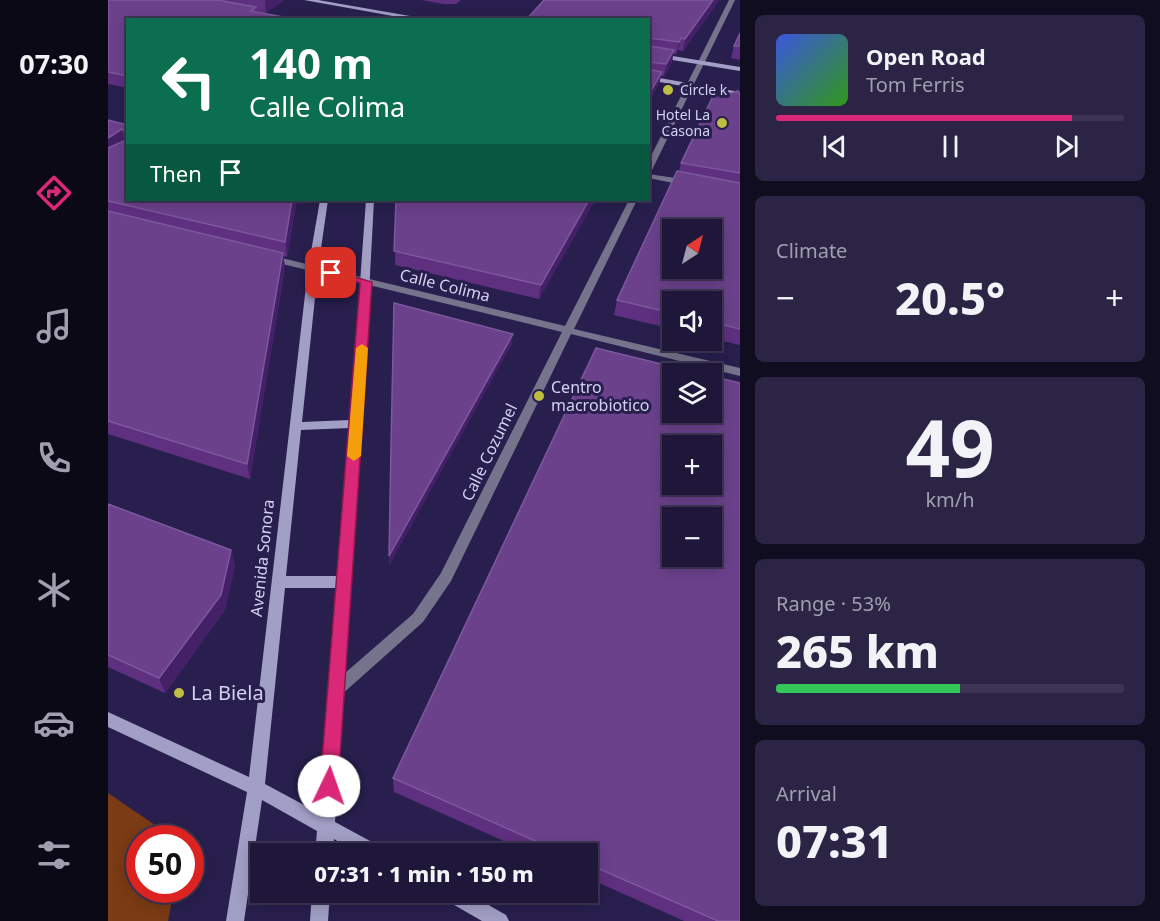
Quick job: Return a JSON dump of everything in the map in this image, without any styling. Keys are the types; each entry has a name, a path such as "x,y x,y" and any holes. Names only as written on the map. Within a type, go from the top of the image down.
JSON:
{"main road":[{"path":"307,0 353,4 419,18"},
{"path":"379,18 380,0"},
{"path":"351,18 353,4"},
{"path":"650,54 740,69"},
{"path":"650,78 740,94"},
{"name":"Avenida Sonora","path":"235,921 256,788 314,269 324,201"},
{"path":"325,843 370,201"},
{"path":"297,426 356,424"},
{"path":"279,582 344,582"},
{"path":"108,719 256,788 357,843"},
{"path":"319,921 320,903"},
{"path":"468,903 500,921"}],"street":[{"path":"650,166 732,0"},
{"path":"650,176 694,184"},
{"name":"Calle Cozumel","path":"335,690 418,618 446,577 633,201"},
{"name":"Calle Colima","path":"256,255 740,372"}],"shaded area":[{"path":"108,793 155,825 126,825 126,903 171,903 168,921 108,921"}],"building":[{"path":"108,0 217,0 256,7 251,11 288,18 126,18 126,76 108,72"},
{"path":"544,0 713,0 685,39 681,38 679,42 650,38 650,18 528,18"},
{"path":"740,33 740,46 734,46"},
{"path":"650,46 674,50 666,64 650,62"},
{"path":"650,69 662,72 650,93"},
{"path":"738,91 740,94 740,173 681,163 715,92 728,94"},
{"path":"108,120 126,124 126,131 122,129 108,138"},
{"path":"126,140 126,201 292,201 285,242 108,201 108,148"},
{"path":"677,171 740,183 740,329 722,325 722,291 662,291 662,311 617,300"},
{"path":"396,201 588,201 541,285 394,251"},
{"path":"108,211 283,253 247,464 108,421"},
{"path":"394,303 513,334 389,556 391,446"},
{"path":"596,348 662,364 662,423 722,423 722,379 740,383 740,921 718,921 598,868 598,843 540,843 393,778"},
{"path":"108,504 231,550 221,595 159,678 108,655"}],"slow traffic":[{"path":"354,456 362,348"}],"place":[{"name":"Circle k","path":"668,90"},
{"name":"Hotel La Casona","path":"722,123"},
{"name":"Centro macrobiotico","path":"539,396"},
{"name":"La Biela","path":"179,693"}],"route":[{"path":"329,786 366,282 331,273"}]}
